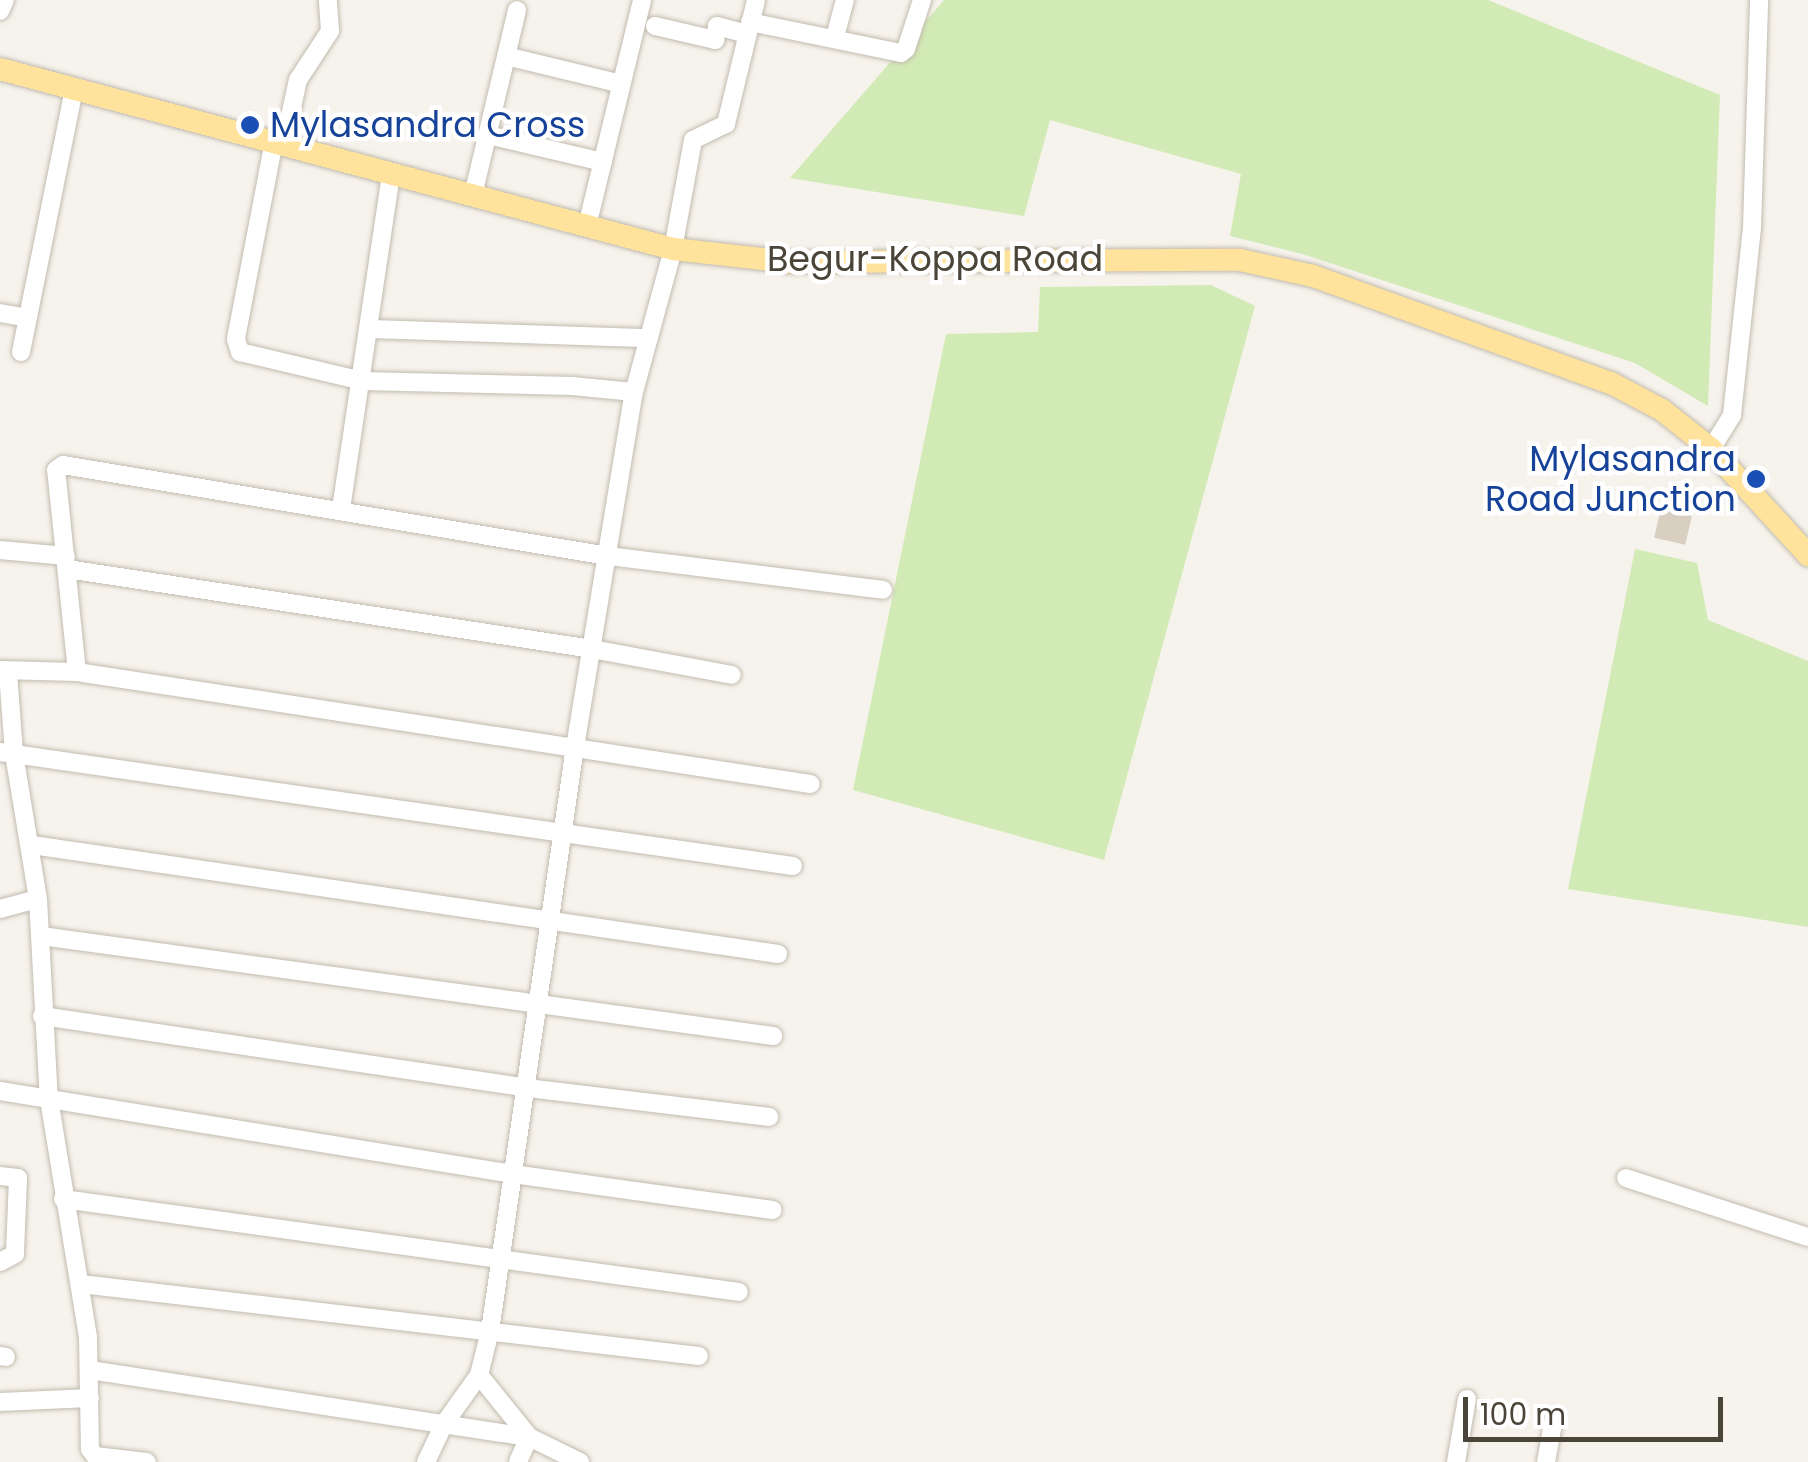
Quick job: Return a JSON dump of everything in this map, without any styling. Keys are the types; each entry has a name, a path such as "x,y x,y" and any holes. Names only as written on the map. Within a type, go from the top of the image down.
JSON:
{"main road":[{"name":"Begur-Koppa Road","path":"0,68 673,250 788,262 1240,260 1312,276 1610,383 1684,424 1808,555"}],"street":[{"path":"0,11 5,0"},
{"path":"328,0 330,31 298,80 279,142 236,347 246,355 364,382 572,386 634,392"},
{"path":"587,226 642,0"},
{"path":"426,1462 444,1424 479,1375 490,1331 575,747 634,392 673,250 692,140 726,124 756,0"},
{"path":"835,36 845,0"},
{"path":"655,26 714,40 717,26 835,36 900,53 906,49 922,0"},
{"path":"1711,450 1732,415 1752,228 1759,0"},
{"path":"474,196 517,10"},
{"path":"506,56 622,84"},
{"path":"22,352 74,89"},
{"path":"488,134 603,162"},
{"path":"341,509 364,382 392,173"},
{"path":"0,313 28,318"},
{"path":"370,329 648,338"},
{"path":"77,672 56,470 63,465 608,556 884,590"},
{"path":"0,550 732,675"},
{"path":"147,1462 92,1454 90,1370 81,1284 49,1098 32,845 7,753 4,671 77,672 811,784"},
{"path":"7,753 793,866"},
{"path":"32,845 778,954"},
{"path":"0,909 38,900"},
{"path":"41,936 773,1036"},
{"path":"42,1016 527,1088 769,1117"},
{"path":"0,1091 513,1174 772,1210"},
{"path":"0,1176 18,1178 15,1254 0,1262"},
{"path":"1626,1178 1808,1237"},
{"path":"64,1199 739,1292"},
{"path":"81,1284 699,1356"},
{"path":"90,1370 529,1436 580,1462"},
{"path":"479,1375 529,1436"},
{"path":"0,1402 90,1398"},
{"path":"1456,1462 1467,1399"},
{"path":"1546,1462 1554,1418"},
{"path":"518,1462 529,1436"}],"green space":[{"path":"944,0 1488,0 1720,95 1708,406 1635,363 1302,254 1230,236 1241,174 1050,120 1024,216 790,178"},
{"path":"1211,285 1255,306 1104,860 853,790 946,334 1038,332 1040,287"},
{"path":"1635,549 1697,563 1708,620 1808,661 1808,927 1568,889"}],"building":[{"path":"1666,486 1697,493 1685,545 1654,538"}],"place":[{"name":"Mylasandra Cross","path":"250,125"},
{"name":"Mylasandra Road Junction","path":"1756,479"}]}
